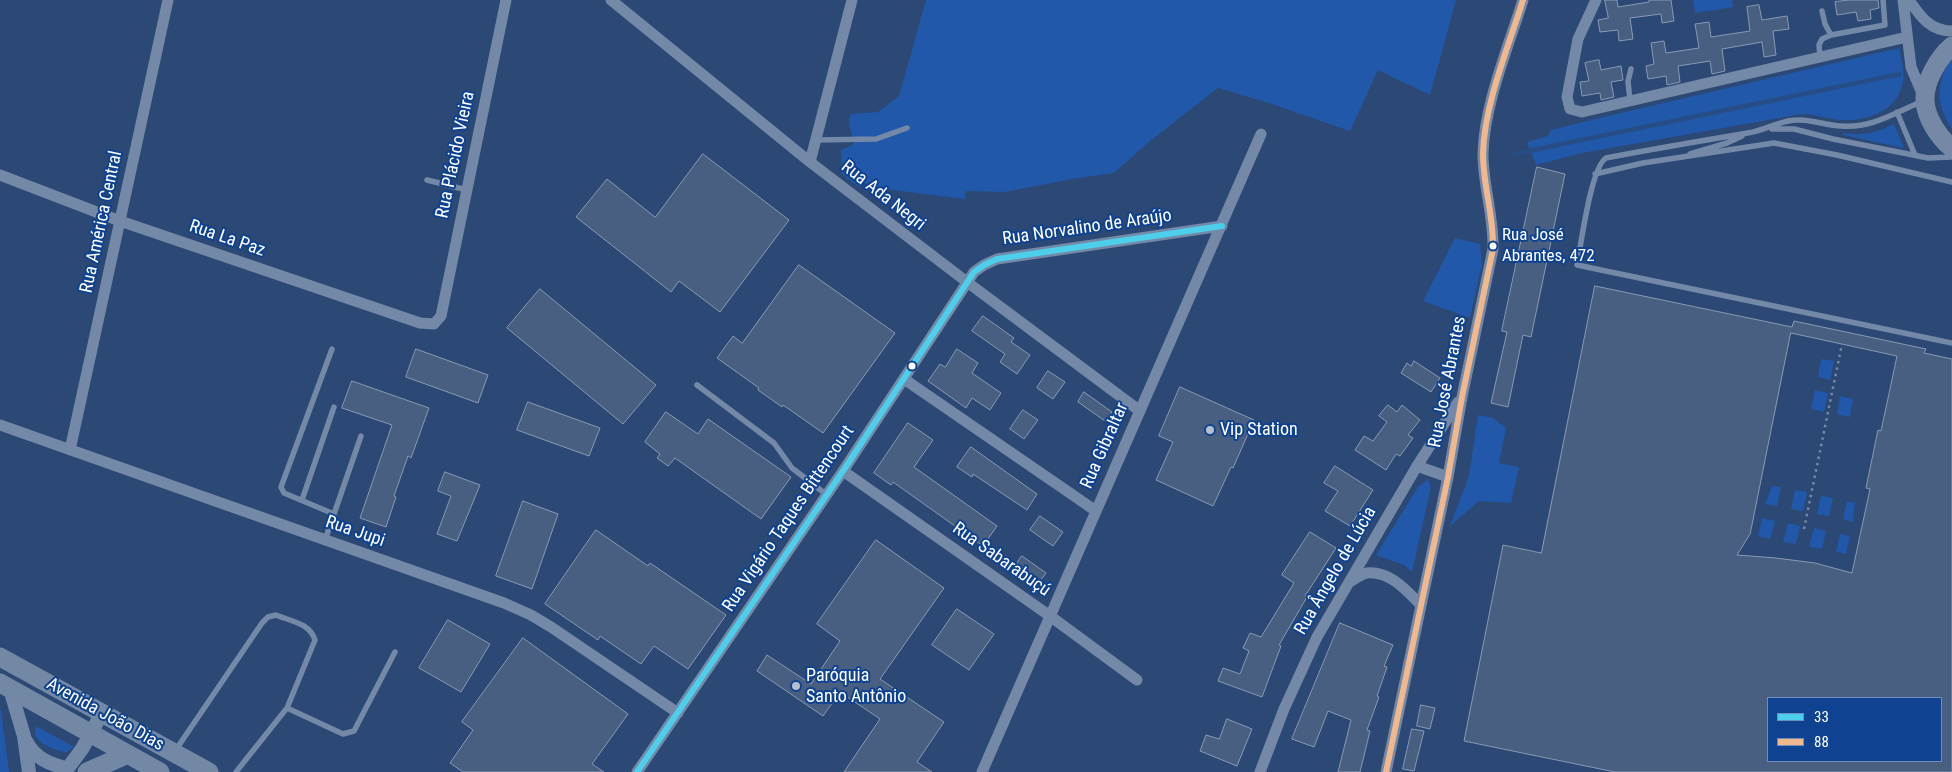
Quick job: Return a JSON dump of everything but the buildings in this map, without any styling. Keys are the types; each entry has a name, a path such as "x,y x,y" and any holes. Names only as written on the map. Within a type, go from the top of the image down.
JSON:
{"highway":[{"path":"1952,46 1935,67 1925,101 1929,115 1939,134 1945,143 1952,148"}],"main road":[{"name":"Avenida João Dias","path":"0,657 209,772"},
{"name":"Avenida João Dias","path":"5,686 160,772"},
{"path":"87,772 128,754"}],"street":[{"name":"Rua América Central","path":"70,450 168,0"},
{"name":"Rua Plácido Vieira","path":"441,316 506,0"},
{"name":"Rua Ada Negri","path":"611,0 810,162 966,282 1140,411"},
{"path":"810,162 852,0"},
{"name":"Rua José Abrantes","path":"1386,772 1448,477 1462,397 1493,248 1492,223 1483,170 1485,129 1489,109 1524,0"},
{"path":"1596,0 1578,38 1567,97 1570,109 1582,112 1907,37"},
{"path":"1903,0 1911,67 1925,101"},
{"path":"1909,0 1923,19 1932,26 1940,30 1952,31"},
{"name":"Rua Gibraltar","path":"982,772 1261,134"},
{"name":"Rua La Paz","path":"0,175 120,221 420,323 434,324 441,316"},
{"name":"Rua Norvalino de Araújo","path":"966,282 974,272 997,259 1222,226"},
{"name":"Rua Vigário Taques Bittencourt","path":"637,772 827,495 966,282"},
{"path":"904,378 1096,511"},
{"name":"Rua Ângelo de Lúcia","path":"1260,772 1303,666 1326,620 1418,466 1462,397"},
{"name":"Rua Jupi","path":"0,425 504,603 531,615 678,713"},
{"path":"1418,466 1448,477"},
{"name":"Rua Sabarabuçú","path":"843,471 1050,616 1137,680"},
{"path":"1348,582 1366,573 1387,577 1407,590 1420,604"},
{"path":"5,686 29,747 36,756 67,770 92,734 102,713"},
{"path":"24,736 29,772"}],"lane":[{"path":"1820,57 1820,42 1822,38 1831,34 1885,25 1883,0"},
{"path":"1822,11 1824,24 1831,34"},
{"path":"1630,101 1628,80 1631,69"},
{"path":"1925,101 1896,112 1873,124 1862,126 1841,126 1798,120 1788,121 1748,133 1726,135 1606,158 1602,160 1595,174 1577,265 1952,343"},
{"path":"1896,112 1915,155"},
{"path":"816,140 876,138 906,128"},
{"path":"1767,128 1794,129 1833,139 1928,158 1952,157"},
{"path":"1683,157 1727,143 1748,133"},
{"path":"1595,174 1643,163 1702,156 1774,143 1837,155 1952,182"},
{"path":"427,180 467,190"},
{"path":"332,349 281,485 281,490 334,514"},
{"path":"697,385 774,442 789,465 827,495"},
{"path":"302,500 334,407"},
{"path":"325,540 361,436"},
{"path":"174,753 262,623 271,615 276,615 306,626 311,630 315,644 287,708 236,772"},
{"path":"287,708 343,734 350,733 356,728 395,652"}],"path":[{"path":"1804,529 1842,344"}],"shaded area":[{"path":"926,0 1456,0 1430,95 1378,70 1350,131 1269,103 1218,88 1149,142 1114,173 1005,192 966,191 965,199 869,187 863,182 860,188 842,174 841,150 854,144 849,125 851,114 878,112 899,96"},
{"path":"1693,0 1732,0 1733,7 1695,13"},
{"path":"1899,48 1904,74 1900,92 1889,107 1872,116 1854,120 1839,120 1802,114 1582,153 1536,165 1527,142 1548,136 1551,130"},
{"path":"1952,58 1952,129 1940,102 1940,85 1946,67"},
{"path":"1894,124 1904,148 1843,135 1843,133 1869,133"},
{"path":"1455,238 1480,244 1482,264 1470,318 1423,301"},
{"path":"1821,359 1834,361 1830,380 1818,377"},
{"path":"1815,390 1828,393 1824,412 1811,409"},
{"path":"1840,396 1853,399 1850,417 1837,414"},
{"path":"1478,415 1493,418 1506,428 1499,463 1519,467 1511,503 1479,501 1450,526 1469,476"},
{"path":"1428,479 1431,487 1412,572 1404,565 1376,555 1418,487"},
{"path":"1772,486 1781,487 1777,506 1765,504"},
{"path":"1795,490 1807,492 1803,511 1791,509"},
{"path":"1821,496 1833,498 1829,516 1817,514"},
{"path":"1847,501 1855,503 1853,522 1843,519"},
{"path":"1762,518 1775,521 1770,539 1758,536"},
{"path":"1788,523 1800,526 1796,544 1783,542"},
{"path":"1814,528 1826,531 1822,549 1809,547"},
{"path":"1840,534 1850,536 1846,554 1836,552"},
{"path":"1,710 9,772 0,772"},
{"path":"36,726 74,747 67,752 59,751 44,744 35,735"}],"waterway":[{"path":"1514,154 1900,74"}],"transit line":[{"name":"88","path":"1386,772 1448,477 1462,397 1493,249 1492,225 1483,166 1484,135 1492,96 1523,0"},
{"name":"33","path":"637,772 843,471 974,272 997,259 1222,226"}],"place":[{"name":"Rua José Abrantes, 472","path":"1493,246"},
{"name":"Vip Station","path":"1210,430"},
{"name":"Paróquia Santo Antônio","path":"796,686"}]}
